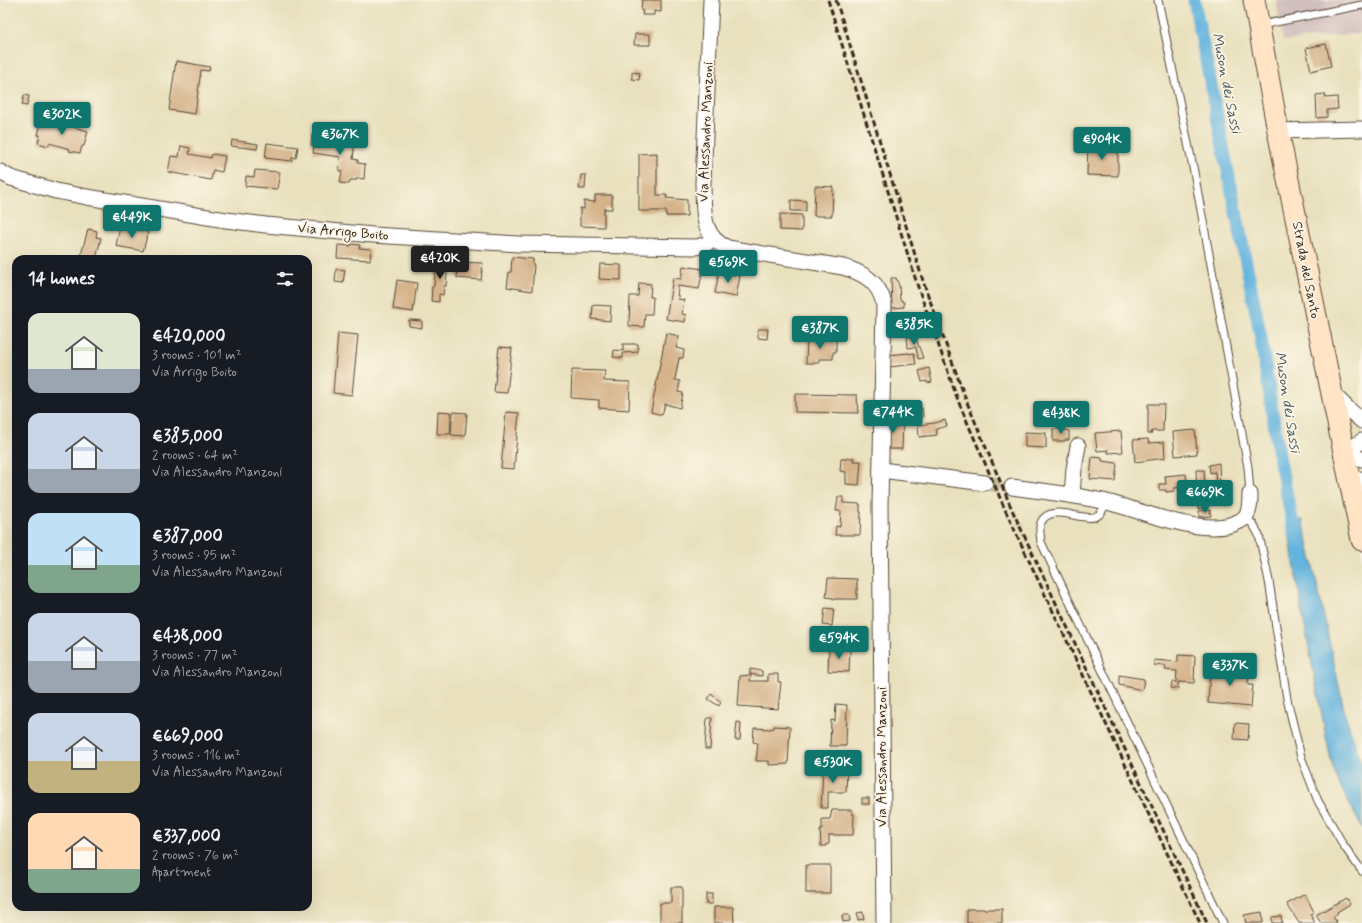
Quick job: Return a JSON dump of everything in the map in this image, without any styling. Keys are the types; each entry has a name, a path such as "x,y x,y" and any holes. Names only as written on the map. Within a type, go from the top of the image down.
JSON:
{"main road":[{"name":"Strada del Santo","path":"1254,0 1278,131 1331,392 1353,457 1354,499 1362,540"}],"street":[{"name":"Via Alessandro Manzoni","path":"711,0 703,183 704,211 706,227 709,234 721,246 728,248 852,270 870,279 882,295 884,312 881,470 884,923"},
{"path":"1278,131 1362,129"},
{"name":"Via Arrigo Boito","path":"0,172 11,178 56,191 87,197 226,220 290,228 519,244 697,247 706,244 713,239"},
{"path":"1331,392 1362,421"},
{"path":"1353,457 1356,445 1362,441"},
{"path":"1072,495 1074,468 1078,446"},
{"path":"881,470 985,483"},
{"path":"1354,499 1362,479"},
{"path":"1012,487 1072,495 1105,502 1194,526 1225,526 1240,522 1245,518 1248,512 1250,494"}],"lane":[{"path":"1158,0 1196,187 1248,467 1250,494"},
{"path":"1259,25 1362,5"},
{"path":"1105,502 1104,509 1099,515 1092,517 1082,517 1060,512 1050,513 1040,524 1041,542 1223,923"},
{"path":"1245,518 1253,524 1259,535 1269,581 1287,699 1301,757 1318,801 1344,846 1362,871"}],"shaded area":[{"path":"1276,0 1362,0 1362,33 1283,41"}],"water":[{"path":"1303,520 1345,714 1362,765 1362,828 1341,788 1333,768 1327,742 1287,522"}],"building":[{"path":"642,0 661,0 661,12 654,11 654,15 642,15"},
{"path":"635,34 650,34 650,45 634,45"},
{"path":"1326,44 1331,66 1311,71 1306,48"},
{"path":"176,61 210,67 209,71 201,70 195,114 169,110"},
{"path":"632,72 640,73 639,80 632,79"},
{"path":"1325,94 1326,98 1337,97 1338,109 1327,110 1327,117 1317,118 1316,95"},
{"path":"24,95 29,96 27,106 22,105"},
{"path":"42,119 88,131 84,146 82,146 80,153 69,151 70,149 49,143 49,146 38,143 40,135 38,135"},
{"path":"312,134 355,140 353,159 358,160 358,163 365,164 364,179 357,178 357,180 350,180 349,184 340,183 342,171 339,171 340,157 313,153 314,145 311,145"},
{"path":"232,140 258,144 257,149 231,146"},
{"path":"267,143 298,147 296,158 292,157 292,161 265,158"},
{"path":"1088,143 1097,143 1097,148 1118,149 1118,176 1087,175"},
{"path":"181,146 190,148 189,154 211,158 212,154 225,156 222,172 213,170 211,180 168,172 171,156 179,157"},
{"path":"657,153 657,195 667,195 666,198 687,200 687,216 666,216 666,211 639,211 639,154"},
{"path":"255,170 280,172 277,189 245,186 246,176 254,177"},
{"path":"581,175 586,175 585,189 579,189"},
{"path":"815,186 833,187 832,216 814,216"},
{"path":"595,195 612,195 612,209 604,209 604,227 580,226 580,208 584,209 584,201 595,202"},
{"path":"791,200 806,201 806,211 791,211"},
{"path":"780,214 802,215 802,231 780,230"},
{"path":"120,226 148,232 143,251 116,246"},
{"path":"88,229 97,231 96,237 101,238 97,255 81,255"},
{"path":"351,244 360,245 359,248 371,249 370,260 337,258 338,245 351,246"},
{"path":"512,257 533,259 532,291 507,287 509,272 511,272"},
{"path":"436,261 448,262 446,286 444,286 443,295 439,294 439,302 431,301"},
{"path":"458,262 483,263 481,280 457,278"},
{"path":"600,264 621,265 621,280 599,279"},
{"path":"683,266 703,269 699,289 677,287 677,296 679,296 678,299 684,300 682,314 686,315 685,322 666,319 673,278 681,279"},
{"path":"336,269 345,270 343,283 335,282"},
{"path":"719,272 740,276 736,297 715,293"},
{"path":"891,278 896,278 899,286 900,300 904,302 904,307 892,308"},
{"path":"397,280 417,283 413,312 393,309"},
{"path":"639,283 651,284 650,297 653,297 652,314 645,314 644,327 629,326 630,296 638,296"},
{"path":"593,305 611,306 610,321 592,319"},
{"path":"902,312 908,312 909,323 911,323 910,331 889,331 889,314 902,314"},
{"path":"409,320 422,321 422,328 409,326"},
{"path":"758,329 768,329 767,339 758,338"},
{"path":"338,333 358,335 352,395 333,393"},
{"path":"666,333 679,336 676,348 684,350 683,358 679,358 675,379 680,381 678,392 683,393 680,408 665,404 662,415 651,412"},
{"path":"915,336 923,358 918,359 916,347 908,348 907,337"},
{"path":"807,338 836,339 836,352 833,352 833,359 819,359 819,363 806,363"},
{"path":"623,344 638,344 638,352 623,353 623,358 613,357 614,350 623,351"},
{"path":"499,347 512,348 507,393 494,392"},
{"path":"914,353 916,364 889,367 888,355"},
{"path":"929,368 932,382 922,382 919,371"},
{"path":"572,370 605,371 604,381 630,382 629,410 599,408 599,400 571,398"},
{"path":"795,394 857,395 858,413 795,412"},
{"path":"1148,404 1164,404 1163,431 1153,431 1151,432 1152,434 1148,434"},
{"path":"922,408 923,417 912,417 912,409"},
{"path":"438,411 451,412 450,434 437,434"},
{"path":"453,412 467,413 465,436 451,435"},
{"path":"506,412 519,413 514,469 501,468"},
{"path":"884,420 903,420 902,449 884,449"},
{"path":"945,420 947,426 936,429 937,435 919,437 918,425"},
{"path":"1053,429 1065,429 1069,431 1069,440 1053,441"},
{"path":"1195,430 1197,454 1175,456 1173,432"},
{"path":"1121,431 1123,452 1108,453 1108,450 1097,451 1095,433"},
{"path":"1025,432 1046,433 1046,448 1025,447"},
{"path":"1148,439 1149,443 1164,442 1165,458 1135,462 1133,440"},
{"path":"1092,457 1102,458 1102,461 1117,463 1115,481 1090,479"},
{"path":"854,458 853,461 861,461 859,485 846,484 846,472 840,471 841,459"},
{"path":"1219,463 1220,487 1197,490 1196,470 1204,470 1205,485 1216,484 1215,472 1210,473 1209,465"},
{"path":"1186,474 1187,487 1174,488 1174,491 1166,492 1166,490 1159,490 1159,484 1166,484 1165,476"},
{"path":"838,497 843,497 843,503 860,504 860,535 835,535 836,526 840,527 841,511 836,511"},
{"path":"1198,504 1207,504 1207,508 1198,509"},
{"path":"1210,510 1211,516 1199,517 1199,511"},
{"path":"828,578 857,579 857,599 833,599 826,597"},
{"path":"825,608 834,609 832,626 823,625"},
{"path":"829,649 850,650 849,672 828,671"},
{"path":"1178,655 1195,656 1194,683 1178,682 1178,689 1171,688 1172,682 1176,682 1177,671 1165,670 1166,666 1154,665 1154,660 1178,662"},
{"path":"1221,661 1235,662 1235,671 1249,672 1248,685 1253,685 1251,707 1208,703 1210,672 1220,673"},
{"path":"750,669 762,671 762,676 750,674"},
{"path":"768,674 778,674 778,682 781,682 778,709 738,706 740,676 751,675 750,681 768,681"},
{"path":"1119,675 1144,679 1142,690 1119,685"},
{"path":"711,694 721,702 719,706 708,699"},
{"path":"836,704 847,705 846,746 830,746 831,720 835,721"},
{"path":"707,718 712,718 710,749 705,749"},
{"path":"737,722 741,723 740,740 735,740"},
{"path":"1235,723 1249,724 1248,740 1234,739"},
{"path":"774,726 790,727 788,764 769,765 769,761 756,761 758,743 753,742 754,728 770,729 774,728"},
{"path":"823,769 847,771 846,792 828,792 828,808 821,808"},
{"path":"862,798 869,798 869,804 862,804"},
{"path":"832,810 852,810 852,814 854,814 853,835 829,835 829,844 826,844 826,846 821,846 820,830 822,830 822,819 830,819"},
{"path":"806,865 830,865 830,893 806,893"},
{"path":"671,887 682,887 682,923 660,923 660,903 671,903"},
{"path":"706,894 712,894 712,904 706,904"},
{"path":"1305,894 1314,912 1310,914 1315,923 1299,923 1287,904"},
{"path":"1346,898 1350,904 1333,916 1337,923 1321,923 1316,915"},
{"path":"714,907 733,907 734,923 714,923"},
{"path":"967,909 1002,909 1002,923 967,923"},
{"path":"863,912 864,919 858,920 857,913"},
{"path":"1262,912 1263,923 1246,923 1244,915"},
{"path":"842,915 849,915 850,921 843,922"},
{"path":"1281,916 1282,923 1272,923 1272,917"}],"waterway":[{"name":"Muson dei Sassi","path":"1194,0 1260,333 1280,462 1296,538"}],"tunnel":[{"path":"985,483 1012,487"}],"railway":[{"path":"828,0 918,287 959,403 1007,514 1200,923"},
{"path":"836,0 924,284 966,400 1013,512 1207,923"}]}
